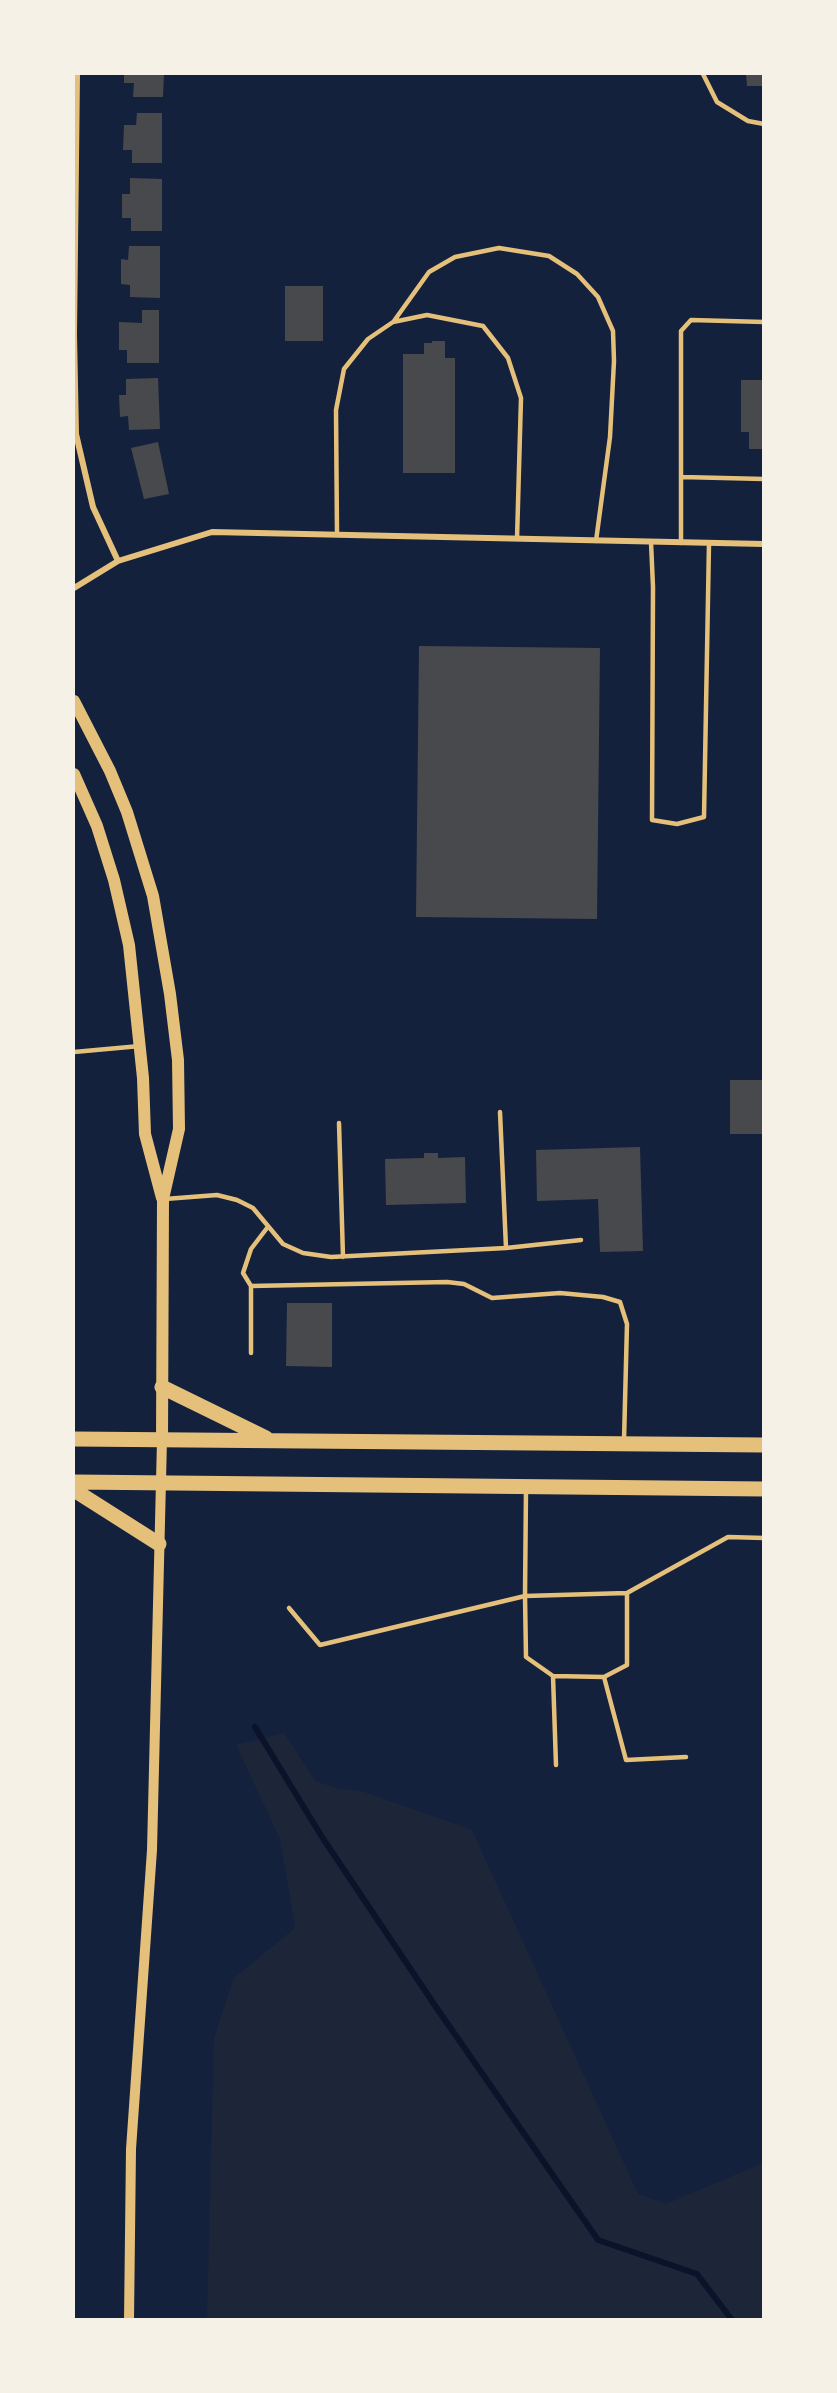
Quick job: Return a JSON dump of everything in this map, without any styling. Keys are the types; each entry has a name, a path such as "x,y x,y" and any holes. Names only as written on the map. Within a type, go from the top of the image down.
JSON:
{"main road":[{"path":"74,701 110,771 127,812 153,896 170,994 178,1060 179,1129 163,1199 162,1440"},
{"path":"74,774 97,826 114,880 129,945 141,1046 145,1134 163,1199"},
{"path":"162,1387 272,1441"},
{"path":"74,1439 764,1445"},
{"path":"74,1482 764,1489"},
{"path":"74,1490 159,1544"}],"street":[{"path":"77,74 74,413 76,434 93,507 118,561"},
{"path":"74,588 118,561 212,532 764,544"},
{"path":"129,2319 131,2149 152,1850 162,1440"}],"lane":[{"path":"703,74 717,102 748,121 764,124"},
{"path":"337,536 336,410 344,369 368,339 393,322 429,272 455,257 498,248 549,256 577,274 598,297 613,331 614,361 610,437 596,541"},
{"path":"393,322 427,315 483,326 508,358 521,398 517,539"},
{"path":"681,543 681,331 691,320 764,322"},
{"path":"682,477 764,479"},
{"path":"651,542 653,587 652,820 677,824 704,817 709,543"},
{"path":"74,1052 141,1046"},
{"path":"500,1112 506,1248"},
{"path":"339,1123 343,1257"},
{"path":"163,1199 216,1195 237,1200 253,1208 267,1228 283,1244 303,1253 343,1257 506,1248 581,1240"},
{"path":"251,1353 250,1287 243,1273 250,1249 267,1228"},
{"path":"250,1287 447,1282 464,1284 492,1298 560,1293 603,1297 620,1302 627,1324 624,1444"},
{"path":"526,1485 526,1657 553,1676 604,1677 627,1665 627,1593"},
{"path":"289,1608 320,1645 525,1596 627,1593 728,1537 764,1538"},
{"path":"553,1676 555,1765"},
{"path":"604,1677 627,1760 686,1757"}],"shaded area":[{"path":"284,1733 315,1781 339,1789 361,1791 472,1830 638,2194 666,2204 763,2163 763,2319 207,2319 214,2038 234,1978 295,1928 280,1839 236,1745"}],"building":[{"path":"124,74 164,74 163,97 133,97 134,83 124,83"},
{"path":"746,74 764,74 764,86 747,86"},
{"path":"137,113 162,113 162,163 132,163 132,150 123,150 124,125 136,125"},
{"path":"130,178 162,179 162,231 131,231 131,218 122,218 122,194 130,194"},
{"path":"129,246 160,246 160,298 130,297 130,285 121,284 121,259 128,260"},
{"path":"285,286 323,286 323,341 285,341"},
{"path":"142,310 159,310 159,363 127,363 127,350 119,350 119,322 142,323"},
{"path":"432,341 445,341 445,358 455,358 455,473 403,473 403,354 424,354 424,343 432,343"},
{"path":"158,378 160,429 129,430 128,416 120,417 119,395 126,395 126,379"},
{"path":"741,380 764,380 764,449 749,449 749,432 741,432"},
{"path":"158,442 169,494 144,499 131,448"},
{"path":"419,646 600,648 597,919 416,917"},
{"path":"730,1080 764,1080 764,1134 730,1134"},
{"path":"640,1147 643,1251 600,1252 598,1199 537,1201 536,1150"},
{"path":"424,1153 438,1153 438,1158 465,1157 466,1203 386,1205 385,1159 424,1158"},
{"path":"287,1303 332,1303 332,1367 286,1366"}],"waterway":[{"path":"255,1727 322,1837 438,2010 598,2240 697,2274 732,2320"}]}
